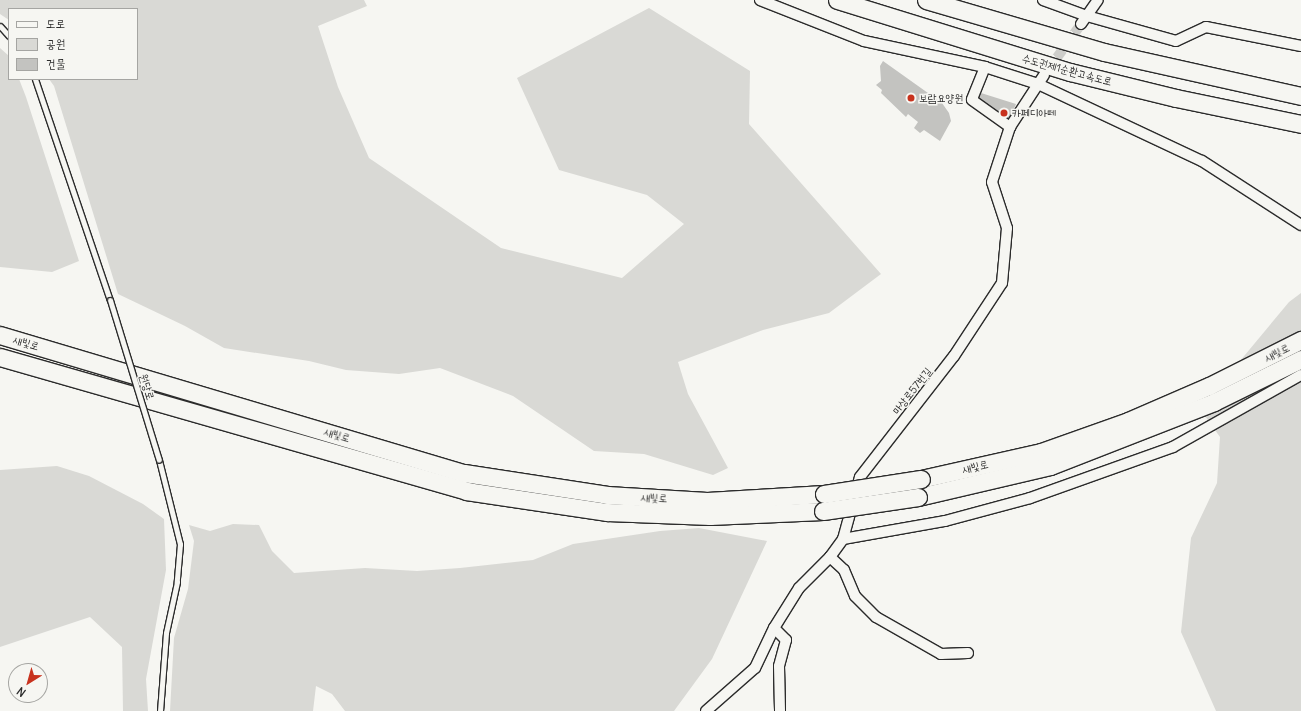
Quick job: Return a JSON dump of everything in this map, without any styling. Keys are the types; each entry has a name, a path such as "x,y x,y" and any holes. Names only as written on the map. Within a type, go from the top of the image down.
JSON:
{"highway":[{"name":"수도권제1순환고속도로","path":"837,0 1070,72 1176,98 1301,124"},
{"path":"926,0 1104,52 1301,96"},
{"name":"새빛로","path":"0,335 464,473 623,496 707,501 823,502 918,497 1056,464 1214,402 1301,359"},
{"name":"새빛로","path":"0,357 466,491 607,512 710,516 823,502 1041,452 1128,421 1209,386 1301,340"}],"street":[{"path":"760,0 864,41 985,66 1038,84 1202,162 1301,225"},
{"path":"1043,0 1084,20 1176,41 1206,27 1301,46"},
{"path":"1084,20 1098,0"},
{"path":"985,66 972,100 1010,127"},
{"name":"마상로57번길","path":"706,711 755,668 774,628 799,588 830,557 843,539 860,477 954,356 1002,282 1007,228 992,182 1010,127 1044,75"},
{"path":"843,539 944,521 1030,498 1173,447 1301,375"},
{"path":"830,557 844,570 855,596 876,617 941,654 968,653"},
{"path":"774,628 786,640 779,666 780,711"}],"lane":[{"path":"0,26 8,35"},
{"name":"원당로","path":"35,80 110,300 159,460 180,544 177,582 166,632 160,711"}],"green space":[{"path":"0,0 364,0 367,6 318,26 338,87 369,158 501,248 622,278 684,224 647,195 559,170 517,78 649,8 750,71 749,124 881,274 829,313 763,330 678,362 688,394 728,468 713,475 644,454 594,451 513,396 440,368 399,374 346,370 309,361 224,348 185,326 118,294 54,86 50,80 138,80 138,8 8,8 8,19 0,14"},
{"path":"0,48 8,55 8,80 19,80 26,97 79,261 52,272 0,267"},
{"path":"1301,293 1301,711 1216,711 1181,632 1191,538 1217,483 1220,437 1200,409 1289,302"},
{"path":"57,466 89,476 143,504 164,519 166,570 146,679 148,711 123,711 122,647 90,617 0,647 0,470"},
{"path":"233,524 259,525 272,551 294,573 365,568 417,571 533,560 573,544 660,531 699,528 767,541 712,659 674,711 345,711 332,694 316,686 313,711 170,711 174,638 188,589 194,541 189,525 210,531"}],"building":[{"name":"보람요양원","path":"883,61 942,103 949,113 951,121 940,141 924,130 920,133 914,128 918,122 908,114 906,117 881,93 882,90 876,85 881,81 880,66"},
{"name":"카페디아떼","path":"981,93 1016,104 1008,123 978,100"}],"tunnel":[{"path":"1048,70 1081,24"}],"place":[{"name":"보람요양원","path":"911,98"},
{"name":"카페디아떼","path":"1004,113"}]}
